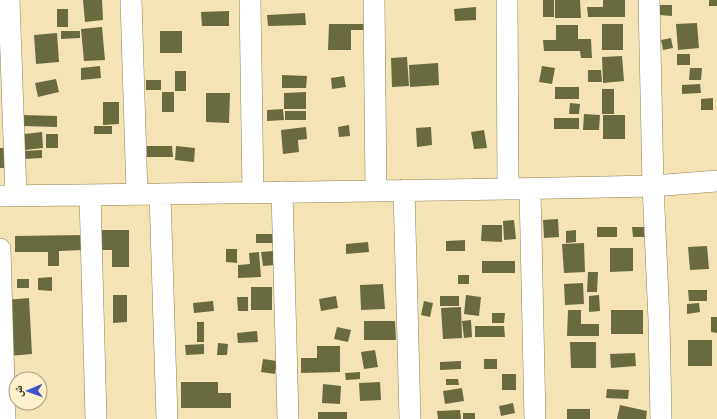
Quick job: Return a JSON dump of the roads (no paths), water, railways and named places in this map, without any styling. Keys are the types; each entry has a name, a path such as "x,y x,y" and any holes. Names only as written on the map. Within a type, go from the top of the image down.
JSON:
{"street":[{"path":"9,0 8,195 530,189 653,186 717,181"},
{"path":"132,0 137,194"},
{"path":"250,0 253,193"},
{"path":"374,0 376,191"},
{"path":"507,0 508,189"},
{"path":"649,0 653,186 659,320 661,419"},
{"path":"530,189 535,419"},
{"path":"404,190 410,419"},
{"path":"282,192 288,419"},
{"path":"160,194 167,419"},
{"path":"90,195 96,419"},
{"path":"0,249 5,419"}]}
